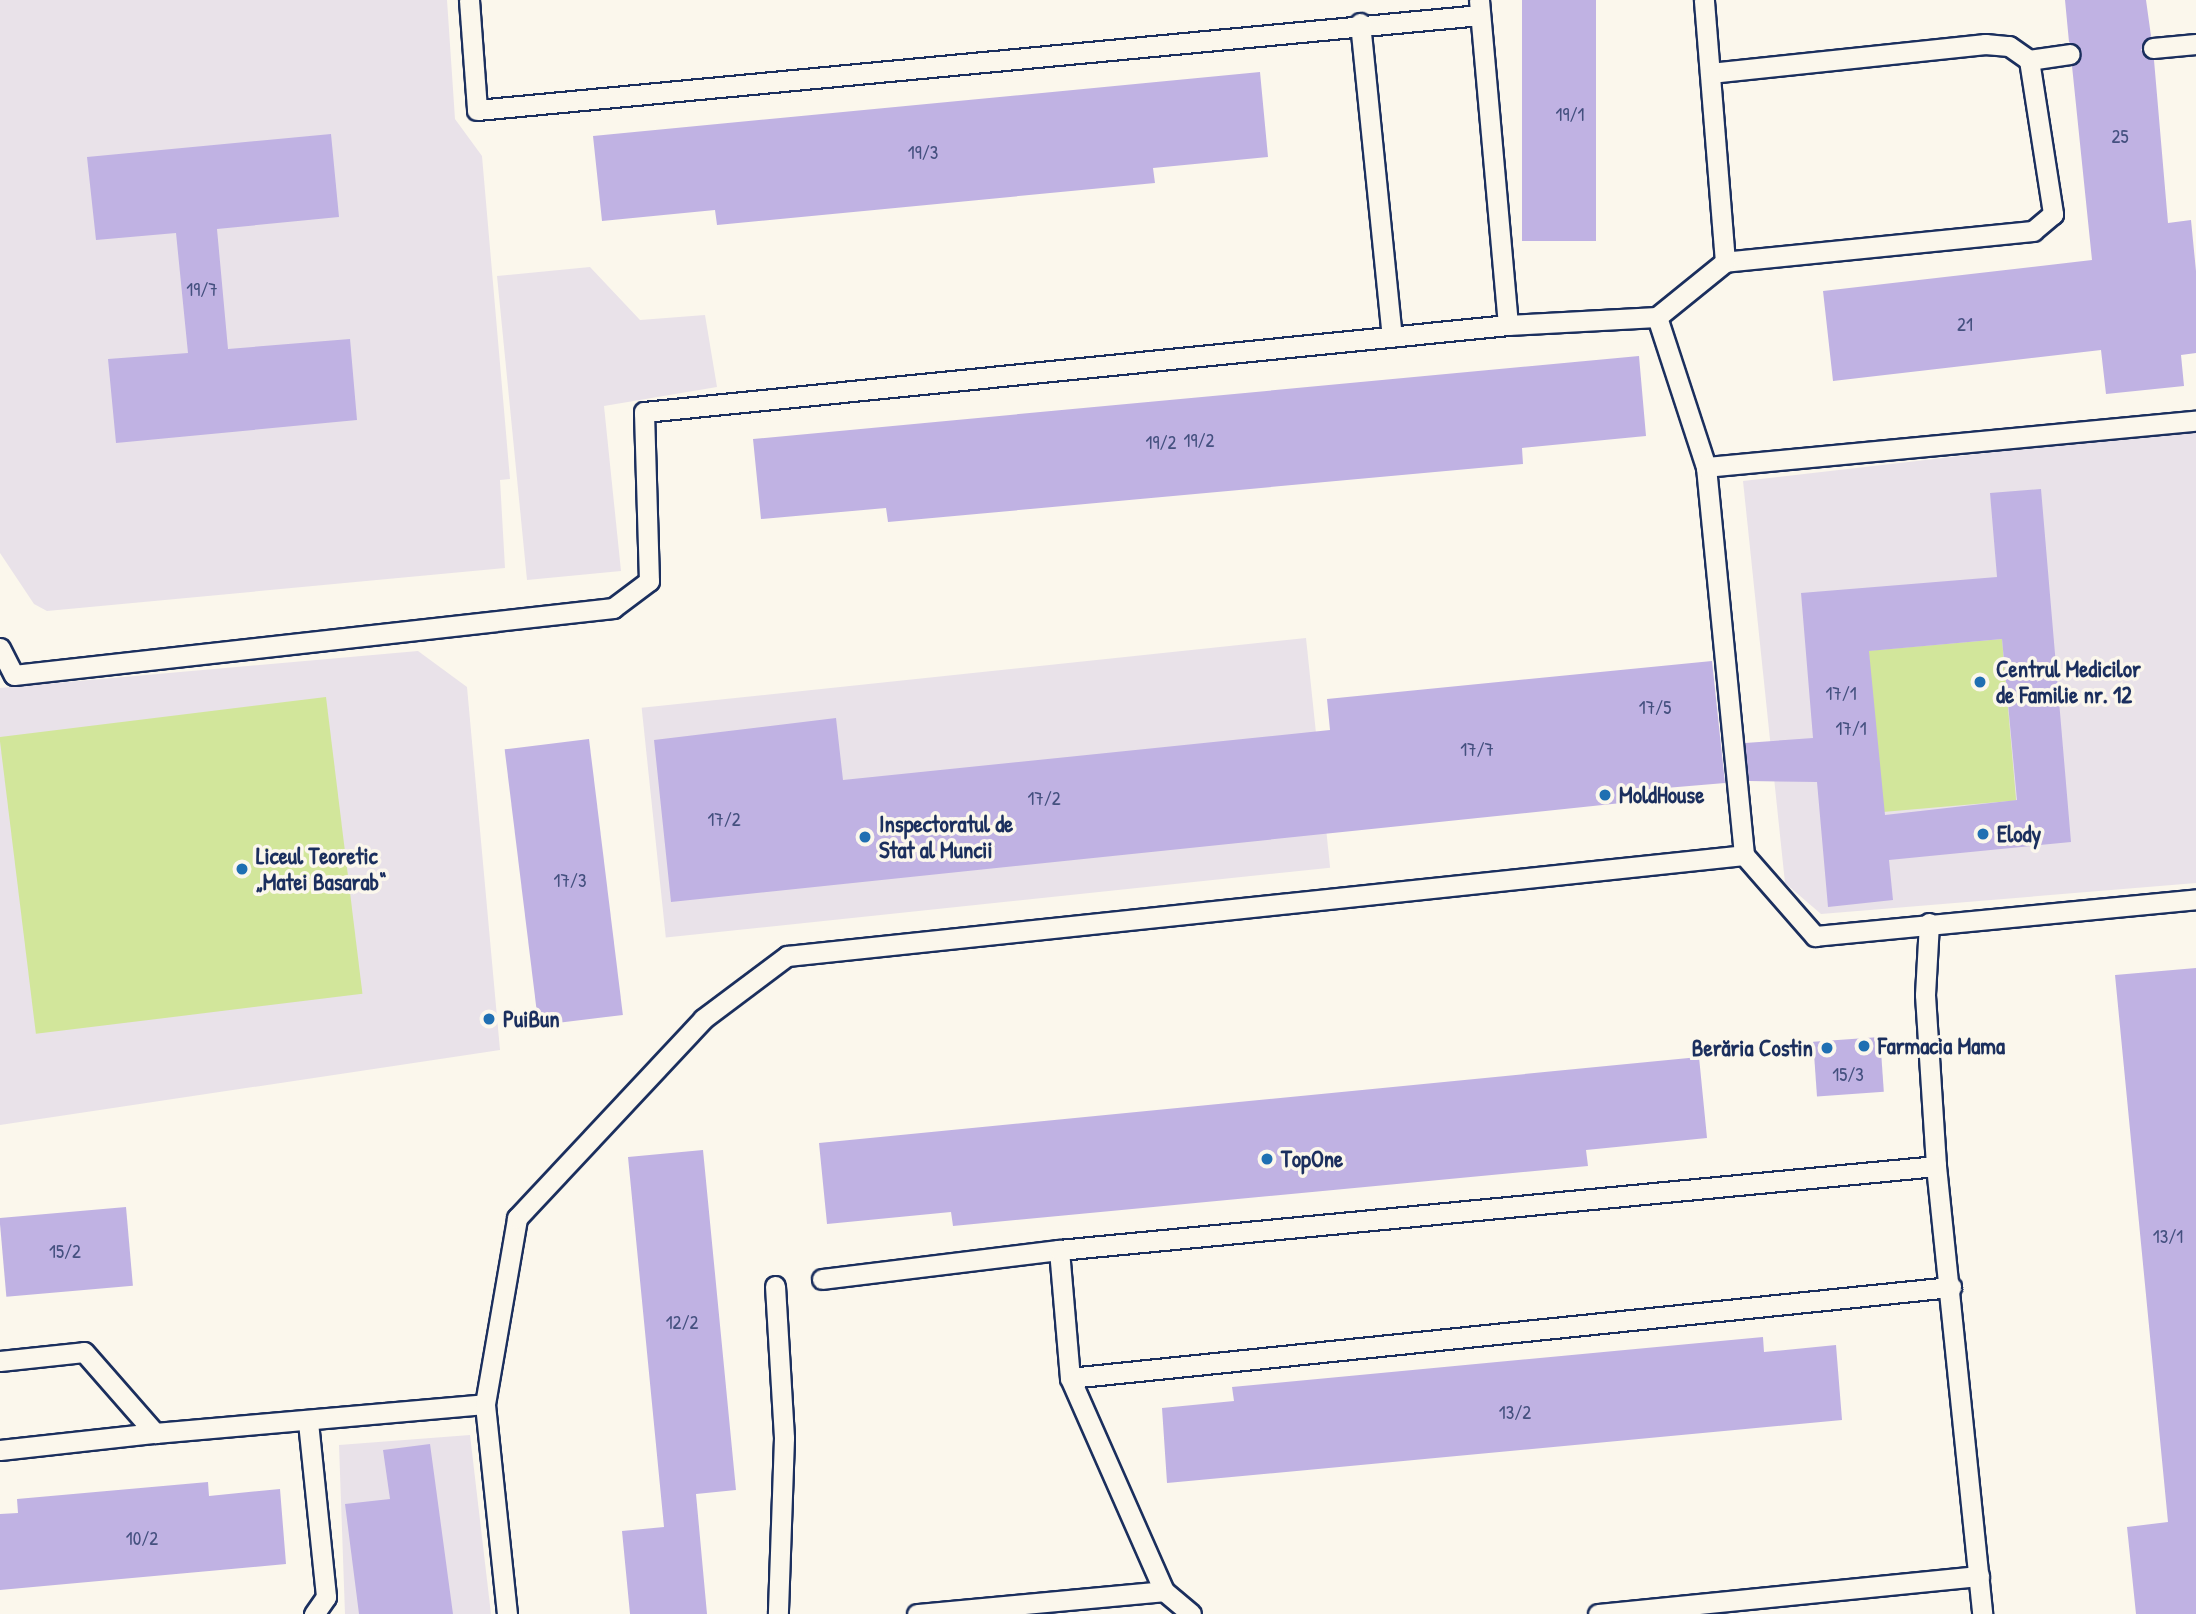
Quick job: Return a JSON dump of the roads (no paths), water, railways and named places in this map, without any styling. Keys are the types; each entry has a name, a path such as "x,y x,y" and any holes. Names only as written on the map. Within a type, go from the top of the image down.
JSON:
{"lane":[{"path":"469,0 477,110 1360,23 1480,8 1508,325"},
{"path":"1704,0 1725,262"},
{"path":"1360,23 1392,336"},
{"path":"1710,73 1985,44 2009,46 2029,60 2070,54"},
{"path":"2153,48 2196,44"},
{"path":"0,648 14,674 613,608 649,581 644,412 1508,325 1657,317 1725,262 2046,226 2053,214 2029,60"},
{"path":"1657,317 1706,467 1744,855 1815,936 2196,898"},
{"path":"1706,467 2196,421"},
{"path":"507,1614 485,1404 517,1218 703,1018 787,956 1744,855"},
{"path":"1929,923 1925,995 1936,1166 1951,1287 1982,1614"},
{"path":"822,1279 1059,1250 1936,1166"},
{"path":"1059,1250 1070,1378 1164,1591 1191,1614"},
{"path":"775,1286 784,1438 778,1614"},
{"path":"1070,1378 1951,1287"},
{"path":"0,1360 84,1352 155,1433"},
{"path":"0,1450 155,1433 308,1422 485,1404"},
{"path":"308,1422 326,1597 314,1614"},
{"path":"1598,1614 1979,1576"},
{"path":"917,1614 1164,1591"}],"place":[{"name":"Centrul Medicilor de Familie nr. 12","path":"1980,682"},
{"name":"MoldHouse","path":"1605,795"},
{"name":"Elody","path":"1983,834"},
{"name":"Inspectoratul de Stat al Muncii","path":"865,837"},
{"name":"Liceul Teoretic „Matei Basarab“","path":"242,869"},
{"name":"PuiBun","path":"489,1019"},
{"name":"Farmacia Mama","path":"1864,1046"},
{"name":"Berăria Costin","path":"1827,1048"},
{"name":"TopOne","path":"1267,1159"}]}
